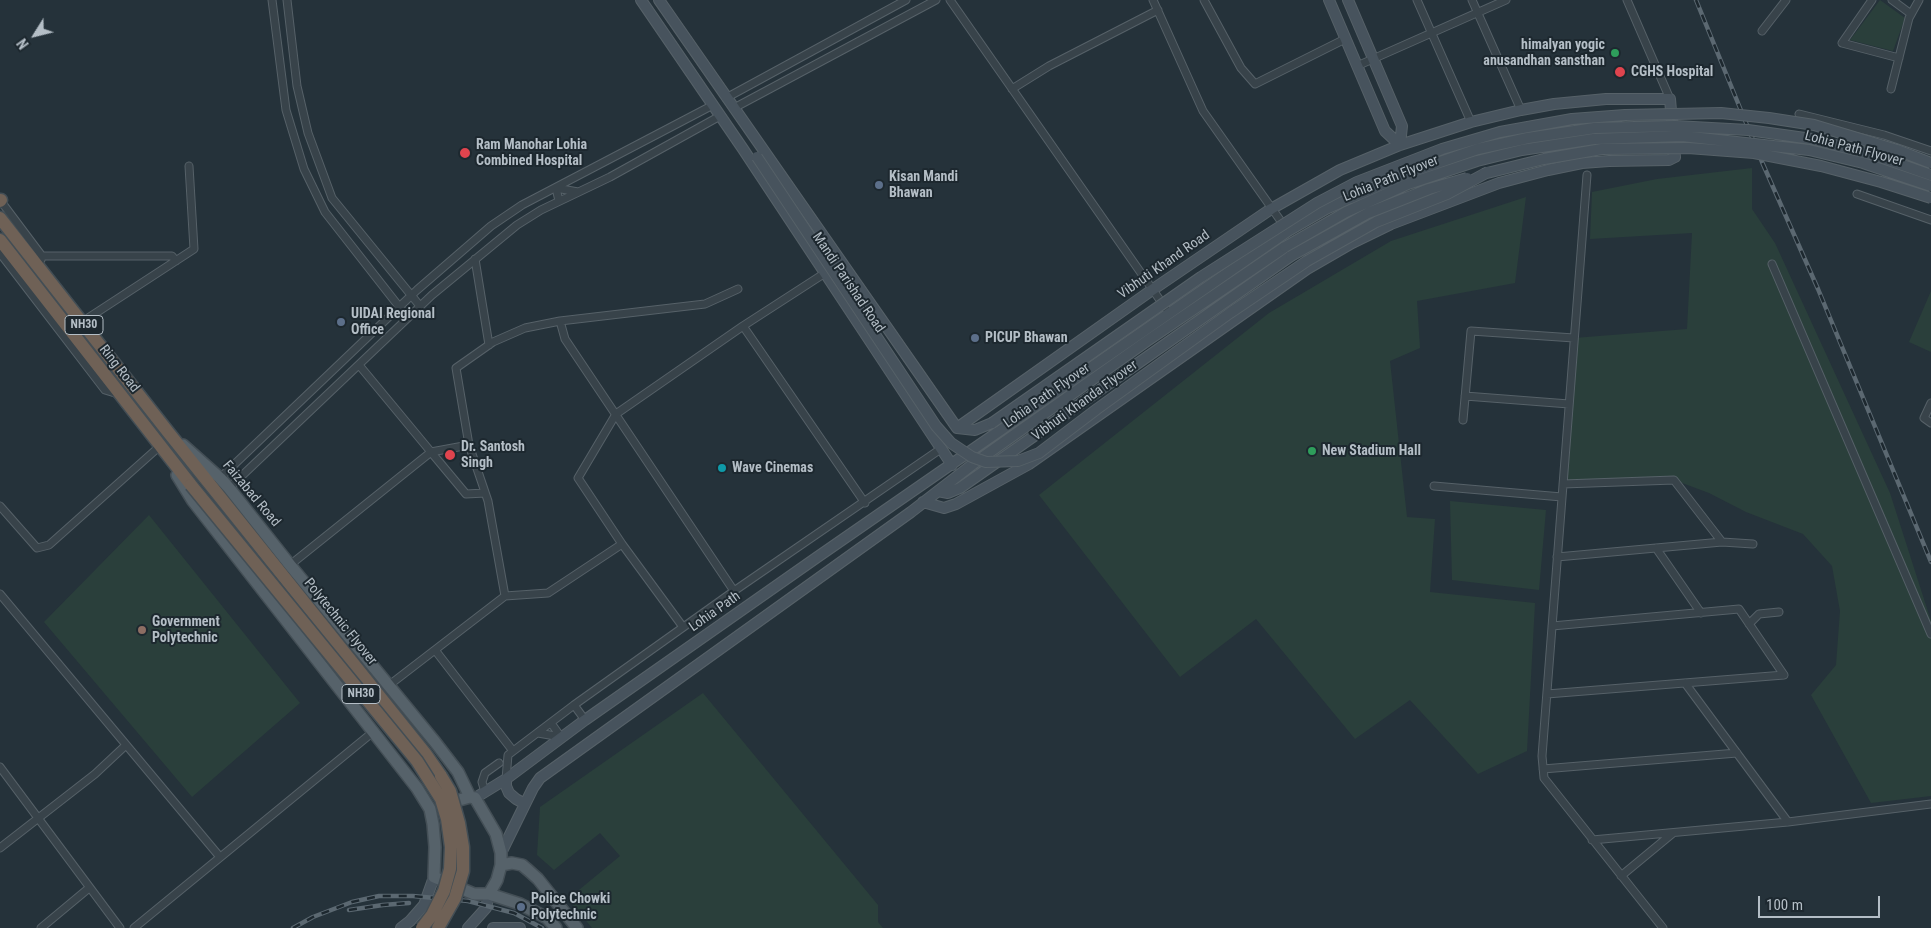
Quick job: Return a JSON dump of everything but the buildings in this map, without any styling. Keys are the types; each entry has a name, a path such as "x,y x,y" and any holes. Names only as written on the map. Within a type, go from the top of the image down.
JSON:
{"highway":[{"name":"Faizabad Road","path":"0,218 41,262 82,322 168,432"},
{"name":"Ring Road","path":"0,240 160,446"},
{"name":"Polytechnic Flyover","path":"168,432 425,752 450,791 460,823 463,870 456,898 437,928"},
{"name":"Polytechnic Flyover","path":"160,446 417,761 441,799 447,819 451,848 450,869 444,891 432,915 422,928"}],"main road":[{"name":"Mandi Parishad Road","path":"641,0 743,149 952,464"},
{"path":"659,0 956,428"},
{"path":"1329,0 1385,131 1400,145"},
{"path":"1348,0 1402,126 1400,145"},
{"name":"Vibhuti Khand Road","path":"956,428 1271,209 1340,170 1400,145 1471,122 1521,110 1554,104 1606,99 1670,99"},
{"path":"923,502 944,508 956,504 1030,464 1307,269 1345,246 1383,228 1499,183 1548,170 1609,161 1669,160 1675,157 1670,99"},
{"name":"Lohia Path Flyover","path":"956,428 975,430 992,423 1201,277 1317,203 1357,182 1442,150 1500,132 1572,119 1625,115 1721,113 1814,125 1897,150 1931,163"},
{"name":"Lohia Path Flyover","path":"972,450 1288,231 1326,209 1408,173 1478,149 1528,138 1595,128 1675,126 1748,130 1812,140 1877,156 1931,175"},
{"name":"Lohia Path Flyover","path":"525,804 540,778 1147,341 1285,247 1346,212 1408,184 1477,161 1522,150 1594,139 1682,136 1809,150 1863,163 1931,186"},
{"name":"Lohia Path Flyover","path":"938,491 948,493 960,488 1291,256 1368,213 1429,189 1544,158 1602,149 1688,148 1754,154 1821,166 1882,182 1931,198"},
{"name":"Vibhuti Khanda Flyover","path":"743,149 757,157 936,426 951,443 986,462 1018,461 1039,453 1097,408 1230,313 1307,261 1376,222 1447,194 1488,172"},
{"path":"1314,185 1326,209"},
{"path":"914,409 934,396"},
{"name":"Faizabad Road","path":"168,432 229,488 456,769 496,834 500,859"},
{"path":"160,446 193,501 417,788 430,809 435,847 434,877 424,905 401,928"},
{"name":"Lohia Path","path":"473,798 506,778 585,720 972,450"},
{"path":"417,788 440,780 456,769"},
{"path":"468,928 486,908 489,894 497,880 500,859 525,804 509,793 506,786 506,778"},
{"path":"430,809 448,802 473,798"},
{"path":"500,859 522,865 528,870 538,879 577,928"},
{"path":"434,877 474,894 489,894 520,904 547,918 556,928"},
{"path":"417,913 437,928"},
{"path":"493,928 520,928"}],"street":[{"path":"272,0 286,110 304,169 325,212 408,318"},
{"path":"287,0 297,86 308,133 332,198 420,306"},
{"path":"726,98 906,0"},
{"path":"734,108 936,0"},
{"path":"950,0 1169,313"},
{"path":"1153,0 1204,110 1288,231"},
{"path":"1204,0 1241,68 1255,84 1345,38"},
{"path":"1417,0 1471,122"},
{"path":"1472,0 1521,110"},
{"path":"1357,66 1506,0"},
{"path":"1627,0 1670,99"},
{"path":"1762,32 1786,0"},
{"path":"1872,0 1842,44 1899,58"},
{"path":"1892,0 1911,14"},
{"path":"1891,89 1911,14 1919,0"},
{"path":"1012,89 1049,66 1158,10"},
{"path":"220,478 399,306 491,226 522,205 713,105"},
{"path":"1799,114 1884,135 1931,151"},
{"path":"229,488 420,306 517,225 540,210 610,177 720,116"},
{"path":"82,322 194,249 189,166"},
{"path":"1587,174 1542,756 1543,769 1544,778 1548,785 1663,928"},
{"path":"556,188 578,192"},
{"path":"556,188 559,201"},
{"path":"1858,194 1931,220"},
{"path":"0,200 41,262 172,256 176,261"},
{"path":"357,253 369,244"},
{"path":"0,253 104,390 120,395"},
{"path":"475,259 489,345"},
{"path":"1772,264 1931,634"},
{"path":"683,627 622,544 578,478 616,414 743,326 825,273"},
{"path":"505,596 485,493 469,445 456,368 489,345 524,328 560,321 705,304 738,289"},
{"path":"560,321 565,339 734,591"},
{"path":"743,326 864,502"},
{"path":"1464,420 1471,331 1574,338"},
{"path":"359,365 466,494 485,493"},
{"path":"1465,396 1569,404"},
{"path":"1931,403 1924,418 1931,423"},
{"path":"280,421 289,431"},
{"path":"290,565 431,452 469,445"},
{"path":"0,506 37,548 49,545 160,446"},
{"path":"506,778 508,754 734,591 942,448"},
{"path":"1563,484 1674,480 1722,542"},
{"path":"1434,486 1562,497"},
{"path":"1558,557 1722,542 1753,544"},
{"path":"388,686 505,596 548,593 622,544"},
{"path":"1656,548 1701,612"},
{"path":"0,594 220,857"},
{"path":"1547,694 1784,674 1739,609 1552,626"},
{"path":"1749,624 1759,614 1779,612"},
{"path":"435,650 513,751"},
{"path":"1685,683 1788,822"},
{"path":"574,705 585,720"},
{"path":"551,723 561,738"},
{"path":"134,928 373,732"},
{"path":"538,732 561,738"},
{"path":"0,848 95,774 126,744"},
{"path":"1543,769 1737,753"},
{"path":"485,792 482,782 486,773 499,763"},
{"path":"0,767 120,928"},
{"path":"1592,840 1788,822 1931,804"},
{"path":"1621,876 1674,832"},
{"path":"41,928 90,888"}],"green space":[{"path":"1880,0 1905,18 1893,51 1850,40"},
{"path":"1752,168 1752,209 1775,243 1890,493 1931,621 1931,796 1871,803 1811,695 1836,665 1840,611 1832,566 1803,534 1746,512 1709,493 1674,480 1563,484 1574,338 1687,329 1692,233 1590,239 1592,192 1657,179"},
{"path":"1526,197 1515,283 1417,301 1420,348 1390,361 1407,517 1435,519 1430,592 1535,603 1527,751 1478,774 1410,700 1355,739 1256,619 1180,677 1039,495 1269,313 1391,241"},
{"path":"1931,291 1931,352 1909,342"},
{"path":"1450,501 1546,510 1539,590 1452,580"},
{"path":"149,515 300,703 192,797 44,622"},
{"path":"703,693 878,905 878,922 883,928 592,928 568,899 620,856 600,833 554,870 537,855 540,807"}],"railway":[{"path":"1696,0 1762,162 1818,289 1931,562"},
{"path":"293,928 313,917 352,902 379,896 413,896 468,901 514,913 542,928"},
{"path":"349,910 409,903"}],"place":[{"name":"himalyan yogic anusandhan sansthan","path":"1615,53"},
{"name":"CGHS Hospital","path":"1620,72"},
{"name":"Ram Manohar Lohia Combined Hospital","path":"465,153"},
{"name":"Kisan Mandi Bhawan","path":"879,185"},
{"name":"UIDAI Regional Office","path":"341,322"},
{"name":"PICUP Bhawan","path":"975,338"},
{"name":"New Stadium Hall","path":"1312,451"},
{"name":"Dr. Santosh Singh","path":"450,455"},
{"name":"Wave Cinemas","path":"722,468"},
{"name":"Government Polytechnic","path":"142,630"},
{"name":"Police Chowki Polytechnic","path":"521,907"}]}
